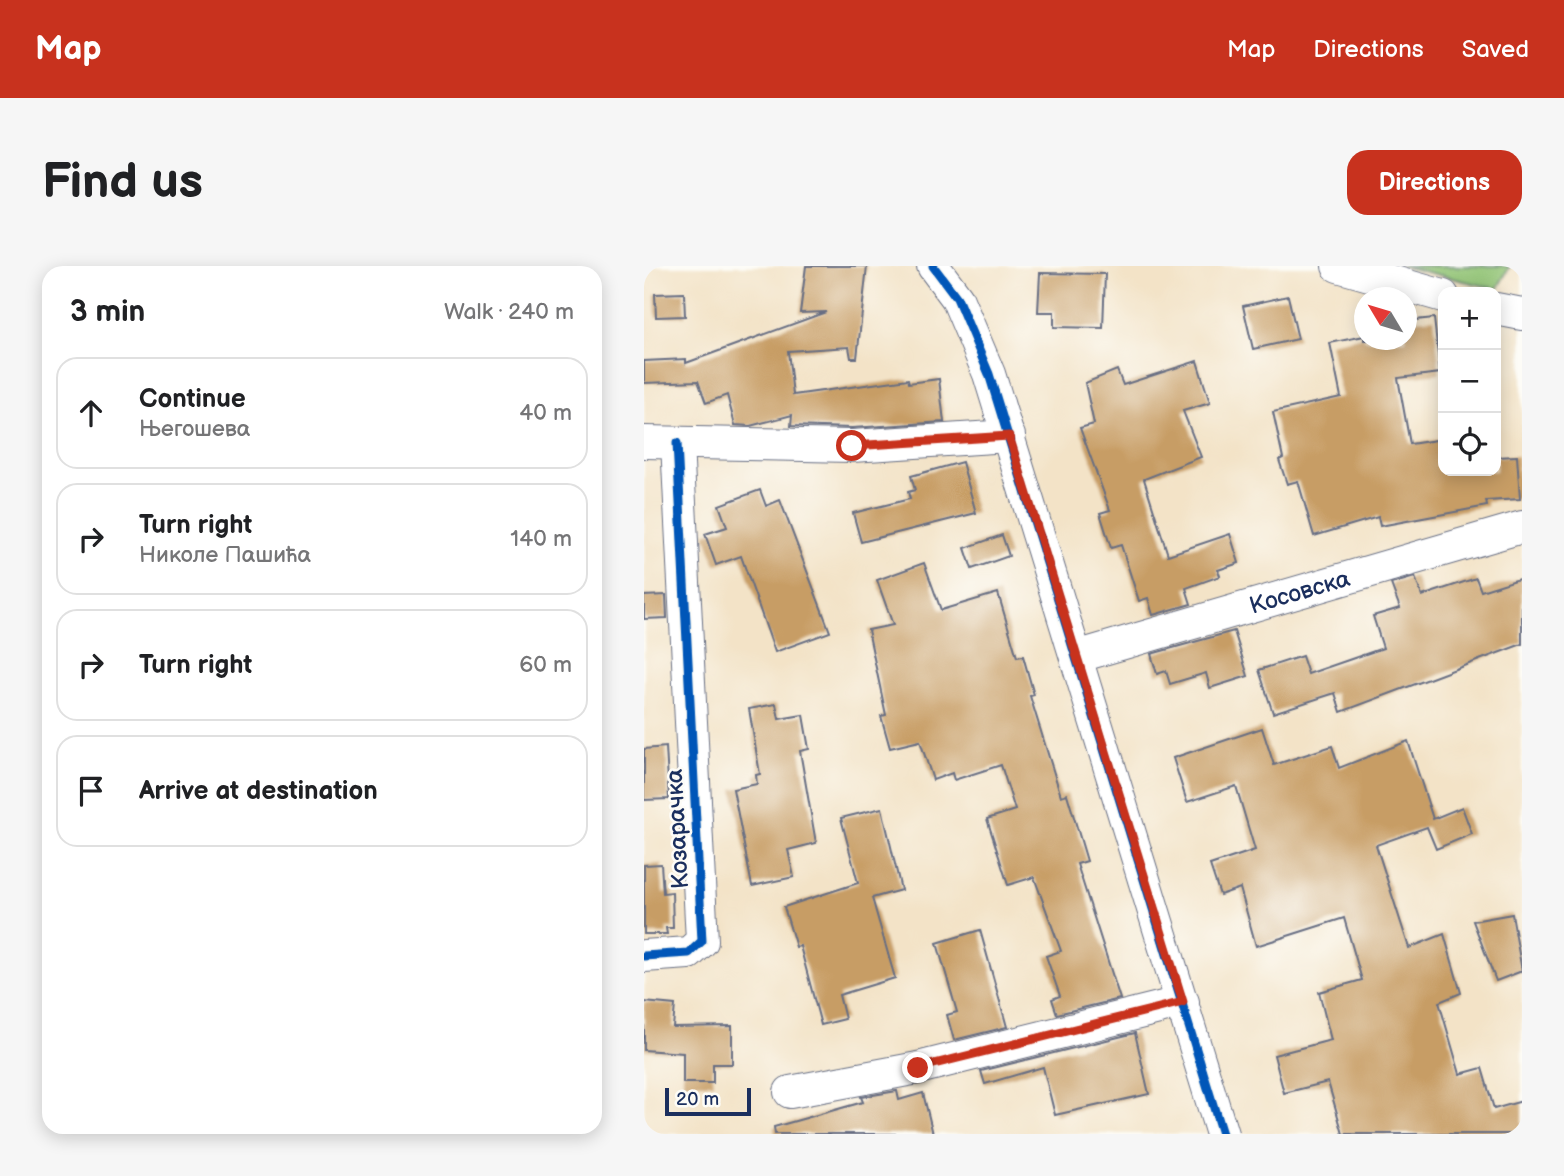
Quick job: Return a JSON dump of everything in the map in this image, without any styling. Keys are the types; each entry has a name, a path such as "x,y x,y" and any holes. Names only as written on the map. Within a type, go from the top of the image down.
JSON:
{"street":[{"path":"933,266 957,298 989,373 1222,1134"},
{"path":"1339,266 1438,295"},
{"path":"1501,310 1522,314"},
{"path":"644,442 852,446 1009,436"},
{"name":"Козарачка","path":"644,956 689,953 702,941 677,443"},
{"name":"Косовска","path":"1076,657 1522,527"},
{"path":"790,1092 918,1068 1183,1002"}],"green space":[{"path":"1402,266 1510,266 1498,287"}],"building":[{"path":"806,266 867,266 857,358 851,358 849,347 788,351 793,395 908,379 909,383 939,379 944,422 852,428 791,426 792,415 750,426 735,425 727,395 706,403 698,381 644,383 644,361 686,359 686,363 826,312 800,313"},
{"path":"1040,273 1105,274 1103,328 1054,327 1054,312 1038,312"},
{"path":"684,293 685,316 656,317 655,294"},
{"path":"1288,296 1298,339 1253,349 1243,306"},
{"path":"1434,318 1438,373 1398,378 1410,444 1438,440 1438,476 1501,476 1501,457 1517,456 1520,499 1486,501 1487,506 1380,526 1378,517 1314,536 1298,481 1287,484 1279,460 1283,458 1273,412 1341,397 1330,343 1354,338 1354,350 1417,350 1417,320"},
{"path":"1197,361 1210,403 1183,411 1201,457 1144,479 1168,555 1230,534 1239,563 1218,570 1220,576 1186,588 1191,604 1153,615 1148,598 1139,601 1121,545 1111,548 1100,513 1110,510 1080,428 1094,424 1085,383 1117,370 1123,385"},
{"path":"962,462 976,513 861,542 853,513 910,499 908,492 915,490 911,476"},
{"path":"760,490 766,506 780,500 830,632 775,652 741,556 716,565 705,534 727,527 719,505"},
{"path":"1002,535 1009,556 972,569 965,548"},
{"path":"924,563 941,610 998,593 1017,657 1023,656 1034,695 1030,696 1061,796 1067,794 1087,861 1077,864 1120,999 1057,1014 1052,999 1060,996 1046,956 1061,951 1034,877 1008,885 987,819 1015,810 1001,765 954,780 952,773 933,780 920,741 890,748 881,716 886,715 868,630 893,625 877,580"},
{"path":"1415,577 1422,596 1476,578 1481,591 1522,578 1522,644 1341,712 1335,693 1273,713 1259,670 1302,656 1308,674 1383,648 1373,616 1400,608 1391,584"},
{"path":"666,595 667,618 644,619 644,596"},
{"path":"1234,631 1248,676 1210,688 1206,673 1170,684 1166,671 1157,674 1151,654"},
{"path":"776,704 779,719 803,715 809,749 800,751 816,843 788,850 794,877 752,886 733,789 757,784 756,775 760,774 749,709"},
{"path":"1262,728 1274,765 1332,746 1339,768 1408,741 1433,819 1462,807 1472,834 1436,849 1427,827 1376,845 1409,948 1444,934 1461,993 1439,1002 1460,1074 1482,1068 1494,1109 1522,1101 1522,1134 1343,1134 1328,1082 1284,1093 1274,1055 1331,1040 1319,992 1362,980 1344,918 1256,946 1240,888 1220,895 1210,865 1255,850 1236,786 1187,802 1173,758"},
{"path":"666,747 669,799 644,800 644,749"},
{"path":"882,808 901,890 872,898 895,978 839,995 845,1019 821,1025 800,946 796,947 784,907 858,883 841,818"},
{"path":"661,864 663,893 672,892 673,928 666,928 667,934 644,934 644,865"},
{"path":"1512,914 1522,971 1496,981 1473,921"},
{"path":"980,930 1007,1027 954,1040 947,1015 957,1012 937,943"},
{"path":"644,1002 675,1005 673,1027 732,1026 732,1064 713,1064 713,1083 683,1083 683,1053 644,1050"},
{"path":"1135,1033 1149,1094 1055,1115 1043,1067 985,1084 981,1071"},
{"path":"897,1091 899,1100 923,1093 933,1134 775,1134 774,1127 863,1102 861,1097"}],"cycle path":[{"path":"933,266 957,298 989,374 1222,1134"},
{"path":"644,956 689,953 702,941 677,443"}],"route":[{"path":"852,446 1009,436 1183,1002 918,1068"}]}
